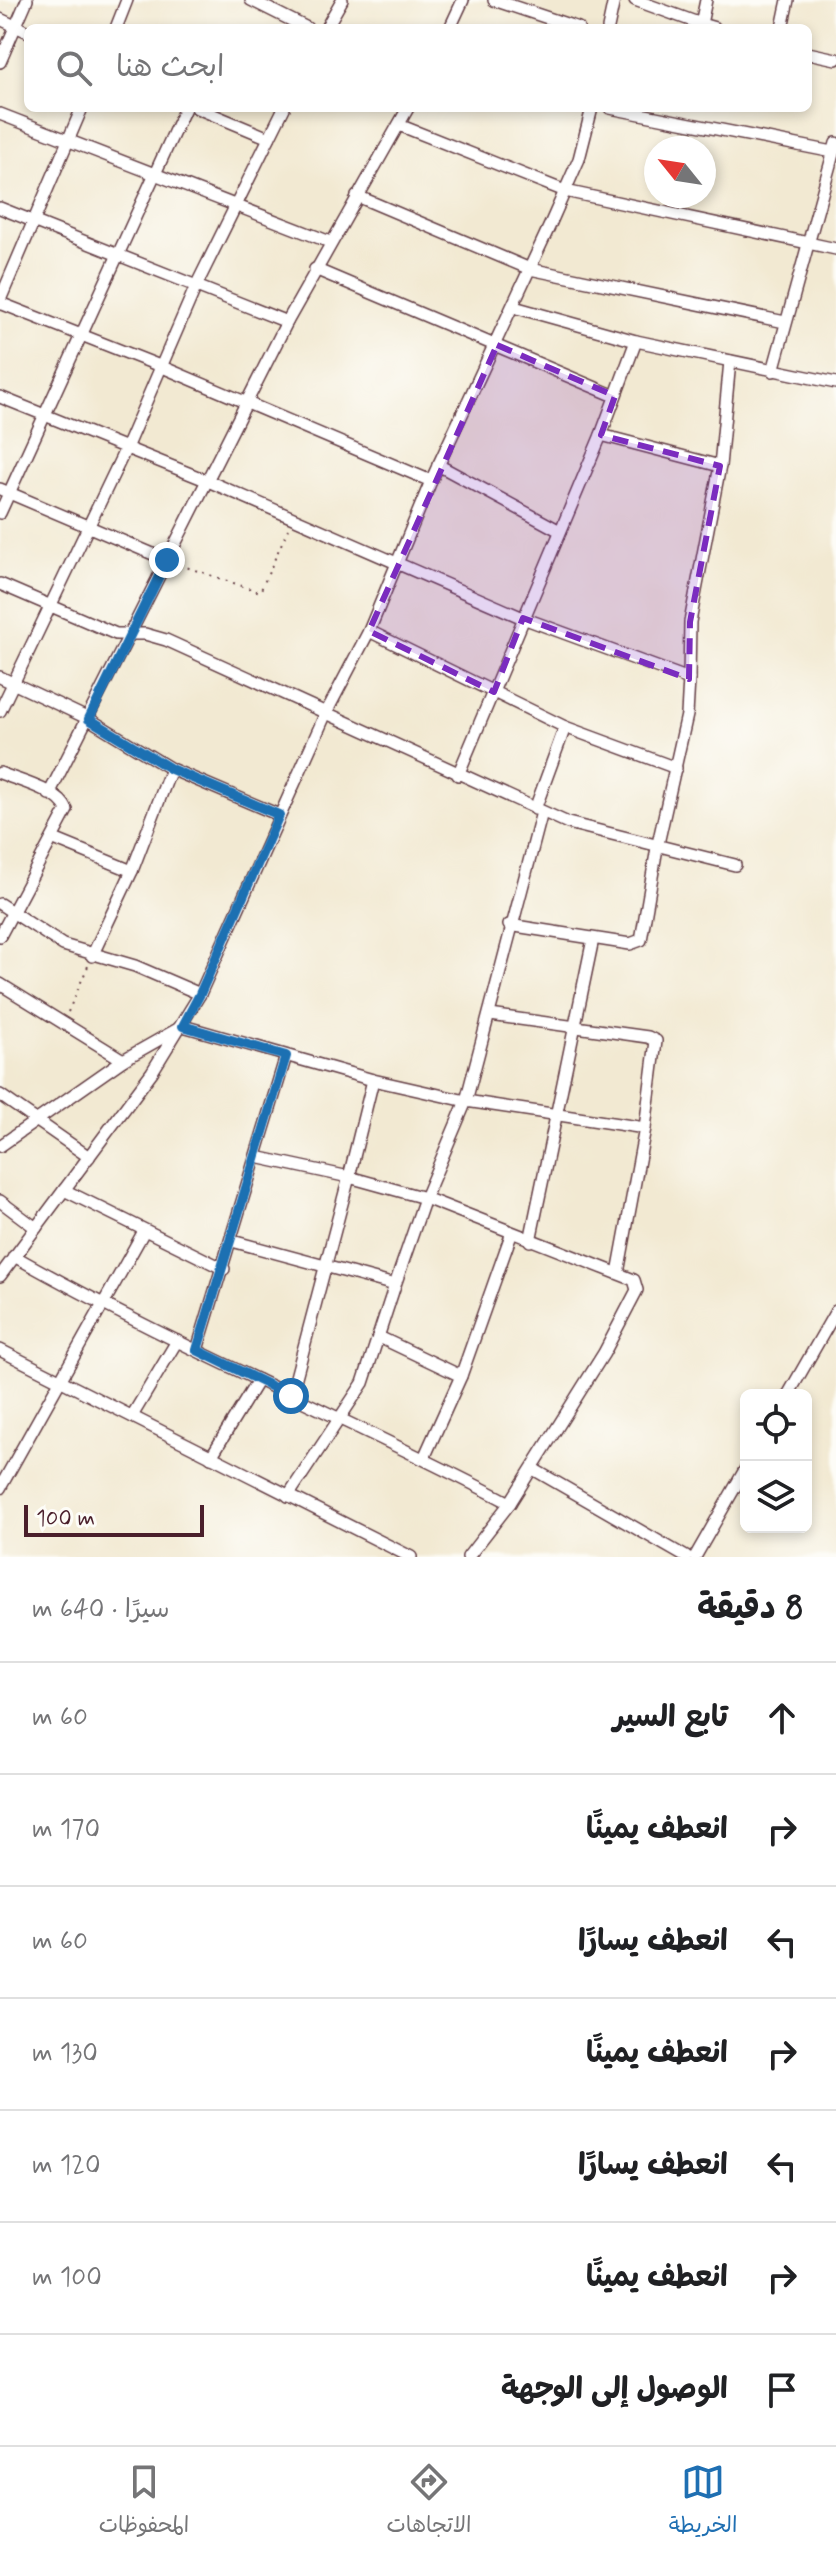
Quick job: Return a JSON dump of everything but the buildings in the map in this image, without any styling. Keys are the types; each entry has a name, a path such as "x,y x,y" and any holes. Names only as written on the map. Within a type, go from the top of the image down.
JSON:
{"street":[{"path":"0,62 27,0"},
{"path":"118,24 127,0"},
{"path":"251,0 299,24"},
{"path":"328,24 342,0"},
{"path":"452,24 463,0"},
{"path":"494,0 566,24"},
{"path":"609,24 614,0"},
{"path":"635,0 701,24 706,0"},
{"path":"783,24 788,0"},
{"path":"0,19 24,30"},
{"path":"812,54 836,59"},
{"path":"80,112 0,302 431,481"},
{"path":"0,513 4,491 44,415 183,112"},
{"path":"207,112 269,138"},
{"path":"0,711 126,448 234,204 282,112"},
{"path":"49,794 287,322 406,112"},
{"path":"0,1276 183,1026 200,994 326,713 398,567 438,465 514,307 579,159 591,112"},
{"path":"633,112 835,147 773,371"},
{"path":"0,114 330,242"},
{"path":"399,125 565,191 836,249"},
{"path":"357,196 530,269 785,322"},
{"path":"0,208 287,322"},
{"path":"315,269 615,396"},
{"path":"514,307 636,341 836,383"},
{"path":"458,775 601,435 636,341"},
{"path":"509,925 630,944 641,940 657,848 687,715 690,622 720,466 730,361"},
{"path":"0,397 208,481 398,567 523,618 689,679"},
{"path":"601,435 720,466"},
{"path":"438,465 560,531"},
{"path":"4,491 167,560"},
{"path":"0,584 116,634 149,634 166,640 538,810 597,832 735,865"},
{"path":"369,631 565,727 676,768"},
{"path":"0,677 89,719 171,769 279,815"},
{"path":"288,1496 363,1383 425,1198 466,1101 490,1015 538,810 565,727"},
{"path":"92,956 132,871 171,769"},
{"path":"0,773 49,794 61,801 67,810 0,936"},
{"path":"54,839 132,871"},
{"path":"0,904 41,933 92,956 135,966 200,994"},
{"path":"530,1241 593,939"},
{"path":"0,984 123,1060"},
{"path":"490,1015 648,1037 656,1041 645,1128 618,1273"},
{"path":"0,1146 123,1060 183,1026 373,1080 466,1101 645,1128"},
{"path":"197,1350 286,1056"},
{"path":"291,1396 373,1080"},
{"path":"0,1095 89,1157"},
{"path":"256,1157 349,1177 425,1198 511,1235 636,1282 637,1290 604,1353 533,1469 468,1557"},
{"path":"64,1190 224,1269"},
{"path":"0,1201 36,1228"},
{"path":"0,1488 144,1231"},
{"path":"424,1458 461,1376 511,1235"},
{"path":"232,1241 395,1285"},
{"path":"14,1256 101,1305 424,1458 510,1503"},
{"path":"791,1389 836,1311"},
{"path":"379,1337 461,1376"},
{"path":"132,1416 177,1341"},
{"path":"0,1350 411,1557"},
{"path":"211,1457 258,1380"},
{"path":"533,1469 686,1557"},
{"path":"695,1557 740,1478"}],"path":[{"path":"167,560 260,592 292,521"},
{"path":"63,1024 92,956"}],"highlighted area":[{"path":"497,345 615,396 601,435 720,466 690,622 689,679 523,618 494,692 369,631"}],"route":[{"path":"167,560 89,719 171,769 279,815 183,1026 286,1056 197,1350 291,1396"}]}
